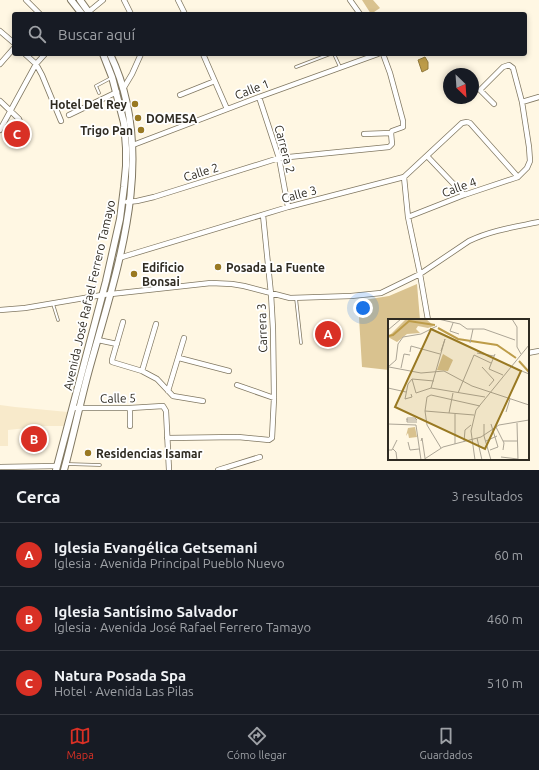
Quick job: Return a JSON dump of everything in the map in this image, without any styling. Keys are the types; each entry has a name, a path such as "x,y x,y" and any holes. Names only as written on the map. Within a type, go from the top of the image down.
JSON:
{"street":[{"path":"26,0 38,12"},
{"path":"71,0 80,12"},
{"path":"80,0 87,12"},
{"path":"89,12 104,0"},
{"path":"124,0 130,12"},
{"path":"178,0 184,12"},
{"path":"350,0 359,12"},
{"path":"0,31 12,41"},
{"path":"0,64 12,50"},
{"path":"28,56 36,64 42,75 61,121"},
{"path":"0,130 36,64 43,56"},
{"name":"Avenida José Rafael Ferrero Tamayo","path":"65,467 120,219 126,166 124,123 117,92 104,56"},
{"name":"Avenida José Rafael Ferrero Tamayo","path":"57,468 98,340 119,258 130,202 133,176 133,145 129,114 123,89 111,56"},
{"path":"123,89 140,56"},
{"path":"204,56 227,109"},
{"name":"Calle 1","path":"133,145 373,56"},
{"path":"364,134 391,133 394,129 403,127 403,121 384,56"},
{"path":"494,104 480,90 503,67 509,65 513,68 522,102 529,147 530,162 527,168 518,177"},
{"path":"180,96 215,81"},
{"path":"69,115 117,92"},
{"name":"Carrera 2","path":"259,97 279,158 288,207"},
{"path":"522,102 539,97"},
{"path":"0,101 19,119 28,138"},
{"name":"Calle 3","path":"119,258 263,214 404,178 462,123 470,123 518,177"},
{"name":"Calle 2","path":"122,202 130,202 154,196 279,158 389,147 392,144 391,133"},
{"path":"427,156 464,195"},
{"name":"Calle 4","path":"408,216 518,177"},
{"path":"404,178 408,216 428,319"},
{"name":"Carrera 3","path":"167,438 238,436 269,440 273,436 274,398 271,294 263,214"},
{"path":"0,310 25,308 102,295 211,283 232,284 271,294 296,298 352,296 381,293 420,274 469,241 490,232 539,222"},
{"path":"123,322 112,362 142,371 160,381 174,396 203,401"},
{"path":"142,371 156,324"},
{"path":"168,391 184,338"},
{"path":"98,340 116,344"},
{"path":"529,353 539,351"},
{"path":"179,358 229,371"},
{"path":"237,385 274,398"},
{"name":"Calle 5","path":"77,408 130,408 163,406 166,411 167,438"},
{"path":"130,408 130,426"},
{"path":"167,438 169,470"},
{"path":"218,470 260,457"},
{"path":"0,467 57,468"}],"lane":[{"path":"296,67 325,56"},
{"path":"335,56 340,68"},
{"path":"98,93 96,86 112,77"},
{"path":"296,298 301,343"},
{"path":"53,303 58,320"},
{"path":"65,467 100,466"}],"shaded area":[{"path":"362,0 373,0 380,8 374,12 370,12"},
{"path":"425,57 428,62 428,69 422,72 418,60"},
{"path":"417,284 420,319 388,319 388,370 362,367 358,301 389,296"},
{"path":"0,405 68,412 64,426 45,426 8,430 8,446 0,446"}],"place":[{"name":"Hotel Del Rey","path":"135,104"},
{"name":"DOMESA","path":"138,118"},
{"name":"Trigo Pan","path":"141,130"},
{"name":"Natura Posada Spa","path":"17,134"},
{"name":"Posada La Fuente","path":"218,267"},
{"name":"Edificio Bonsai","path":"134,274"},
{"name":"Iglesia Evangélica Getsemani","path":"328,334"},
{"name":"Iglesia Santísimo Salvador","path":"34,439"},
{"name":"Residencias Isamar","path":"88,453"}]}
